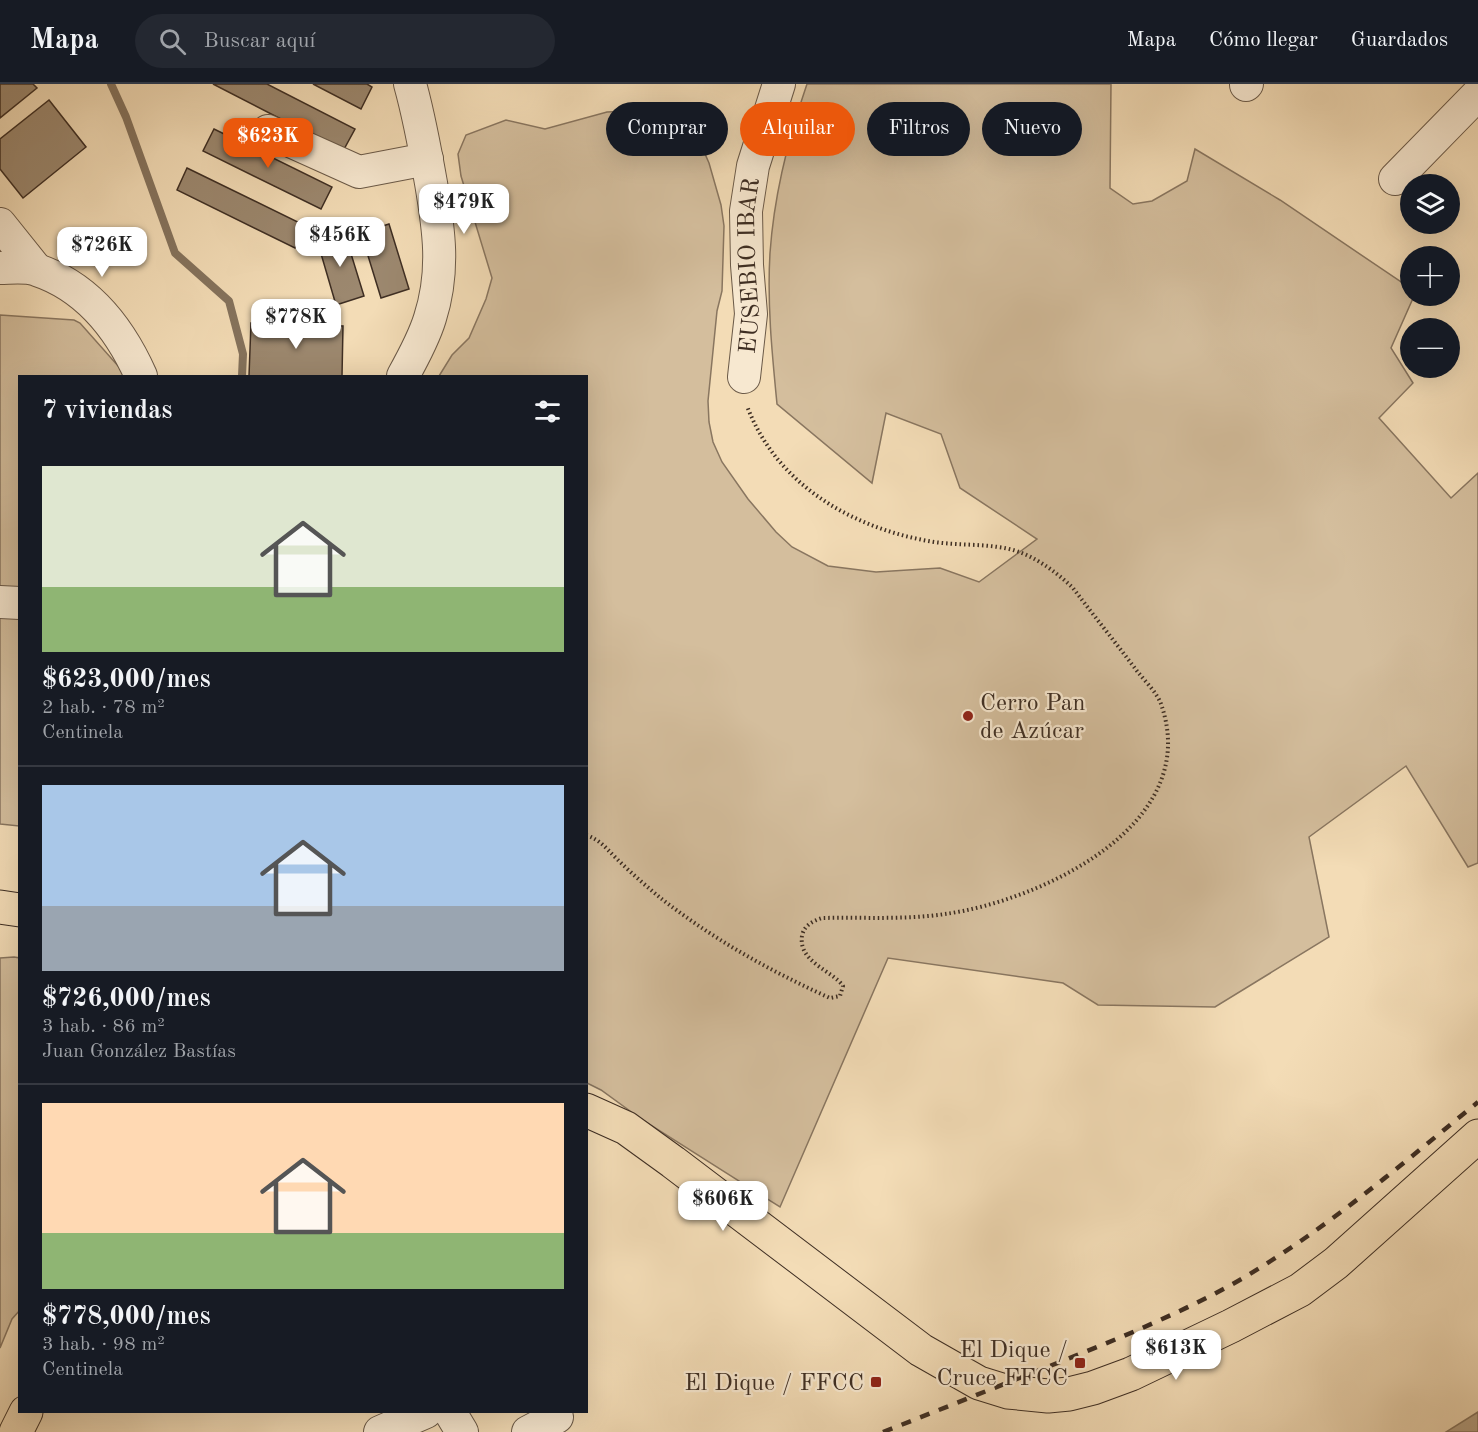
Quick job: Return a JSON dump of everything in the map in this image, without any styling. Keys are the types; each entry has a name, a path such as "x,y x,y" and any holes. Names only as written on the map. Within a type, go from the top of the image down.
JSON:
{"main road":[{"path":"0,907 18,910"},
{"path":"588,1111 626,1128 674,1162 921,1350 979,1383 1022,1395 1048,1396 1093,1388 1131,1374 1266,1309 1300,1290 1336,1263 1478,1136"},
{"path":"1437,1172 1478,1154"},
{"path":"16,1432 26,1413"}],"street":[{"path":"403,375 430,319 439,274 438,227 427,159 410,84"},
{"name":"EUSEBIO IBAR","path":"744,377 751,314 746,211 753,166 779,84"},
{"path":"1395,179 1478,94"},
{"path":"268,131 359,172 427,159"},
{"path":"0,224 36,269 81,292 117,329 140,375"},
{"path":"0,268 36,269"},
{"path":"0,602 18,603"},
{"path":"380,1432 420,1413"},
{"path":"451,1413 462,1432"},
{"path":"528,1432 557,1417"}],"path":[{"path":"588,836 607,847 652,891 737,952 782,976 830,998 835,998 842,992 843,986 840,981 820,969 804,949 802,934 813,921 822,918 910,918 945,915 1015,897 1083,864 1121,837 1140,817 1159,786 1167,751 1166,726 1160,701 1073,588 1057,573 1019,552 1000,547 956,544 905,536 864,523 829,506 809,492 776,456 753,421 747,404 744,377"}],"shaded area":[{"path":"807,84 1111,84 1110,188 1133,204 1152,201 1187,181 1195,149 1280,200 1400,281 1400,306 1410,306 1404,318 1400,318 1400,328 1391,348 1400,362 1400,378 1410,378 1413,383 1379,418 1451,498 1478,473 1478,863 1468,867 1406,766 1309,837 1329,937 1215,1007 1098,1005 1063,983 888,958 780,1207 588,1084 588,375 440,375 452,355 469,338 486,299 492,278 461,176 458,154 466,135 506,120 545,129 606,112 606,156 706,156 709,163 721,205 724,226 722,291 717,311 708,401 709,422 713,442 722,462 748,499 792,547 828,566 876,572 940,568 979,582 1037,539 960,488 941,434 886,413 872,483 777,404 769,272 772,231 786,156 855,156 855,102 801,102"},
{"path":"0,315 74,320 80,323 126,375 18,375 18,826 0,824"},
{"path":"0,958 18,958 18,1312 12,1319 0,1348"},
{"path":"1478,1412 1478,1432 1446,1432"}],"building":[{"path":"0,84 33,84 37,88 0,118"},
{"path":"213,84 267,84 355,129 343,151"},
{"path":"313,84 367,84 372,87 361,109"},
{"path":"49,100 86,147 23,198 0,169 0,139"},
{"path":"214,129 332,187 321,209 203,151"},
{"path":"187,168 306,226 295,248 177,190"},
{"path":"389,224 409,289 381,298 361,233"},
{"path":"344,231 364,296 336,305 317,240"},
{"path":"251,323 343,326 342,375 249,375"}],"waterway":[{"path":"111,84 126,117 175,253 229,301 243,354 242,375"}],"railway":[{"path":"883,1432 1128,1334 1195,1304 1238,1281 1270,1262 1331,1219 1478,1102"}],"place":[{"name":"Cerro Pan de Azúcar","path":"968,716"},
{"name":"El Dique / Cruce FFCC","path":"1080,1363"},
{"name":"El Dique / FFCC","path":"876,1382"}]}
